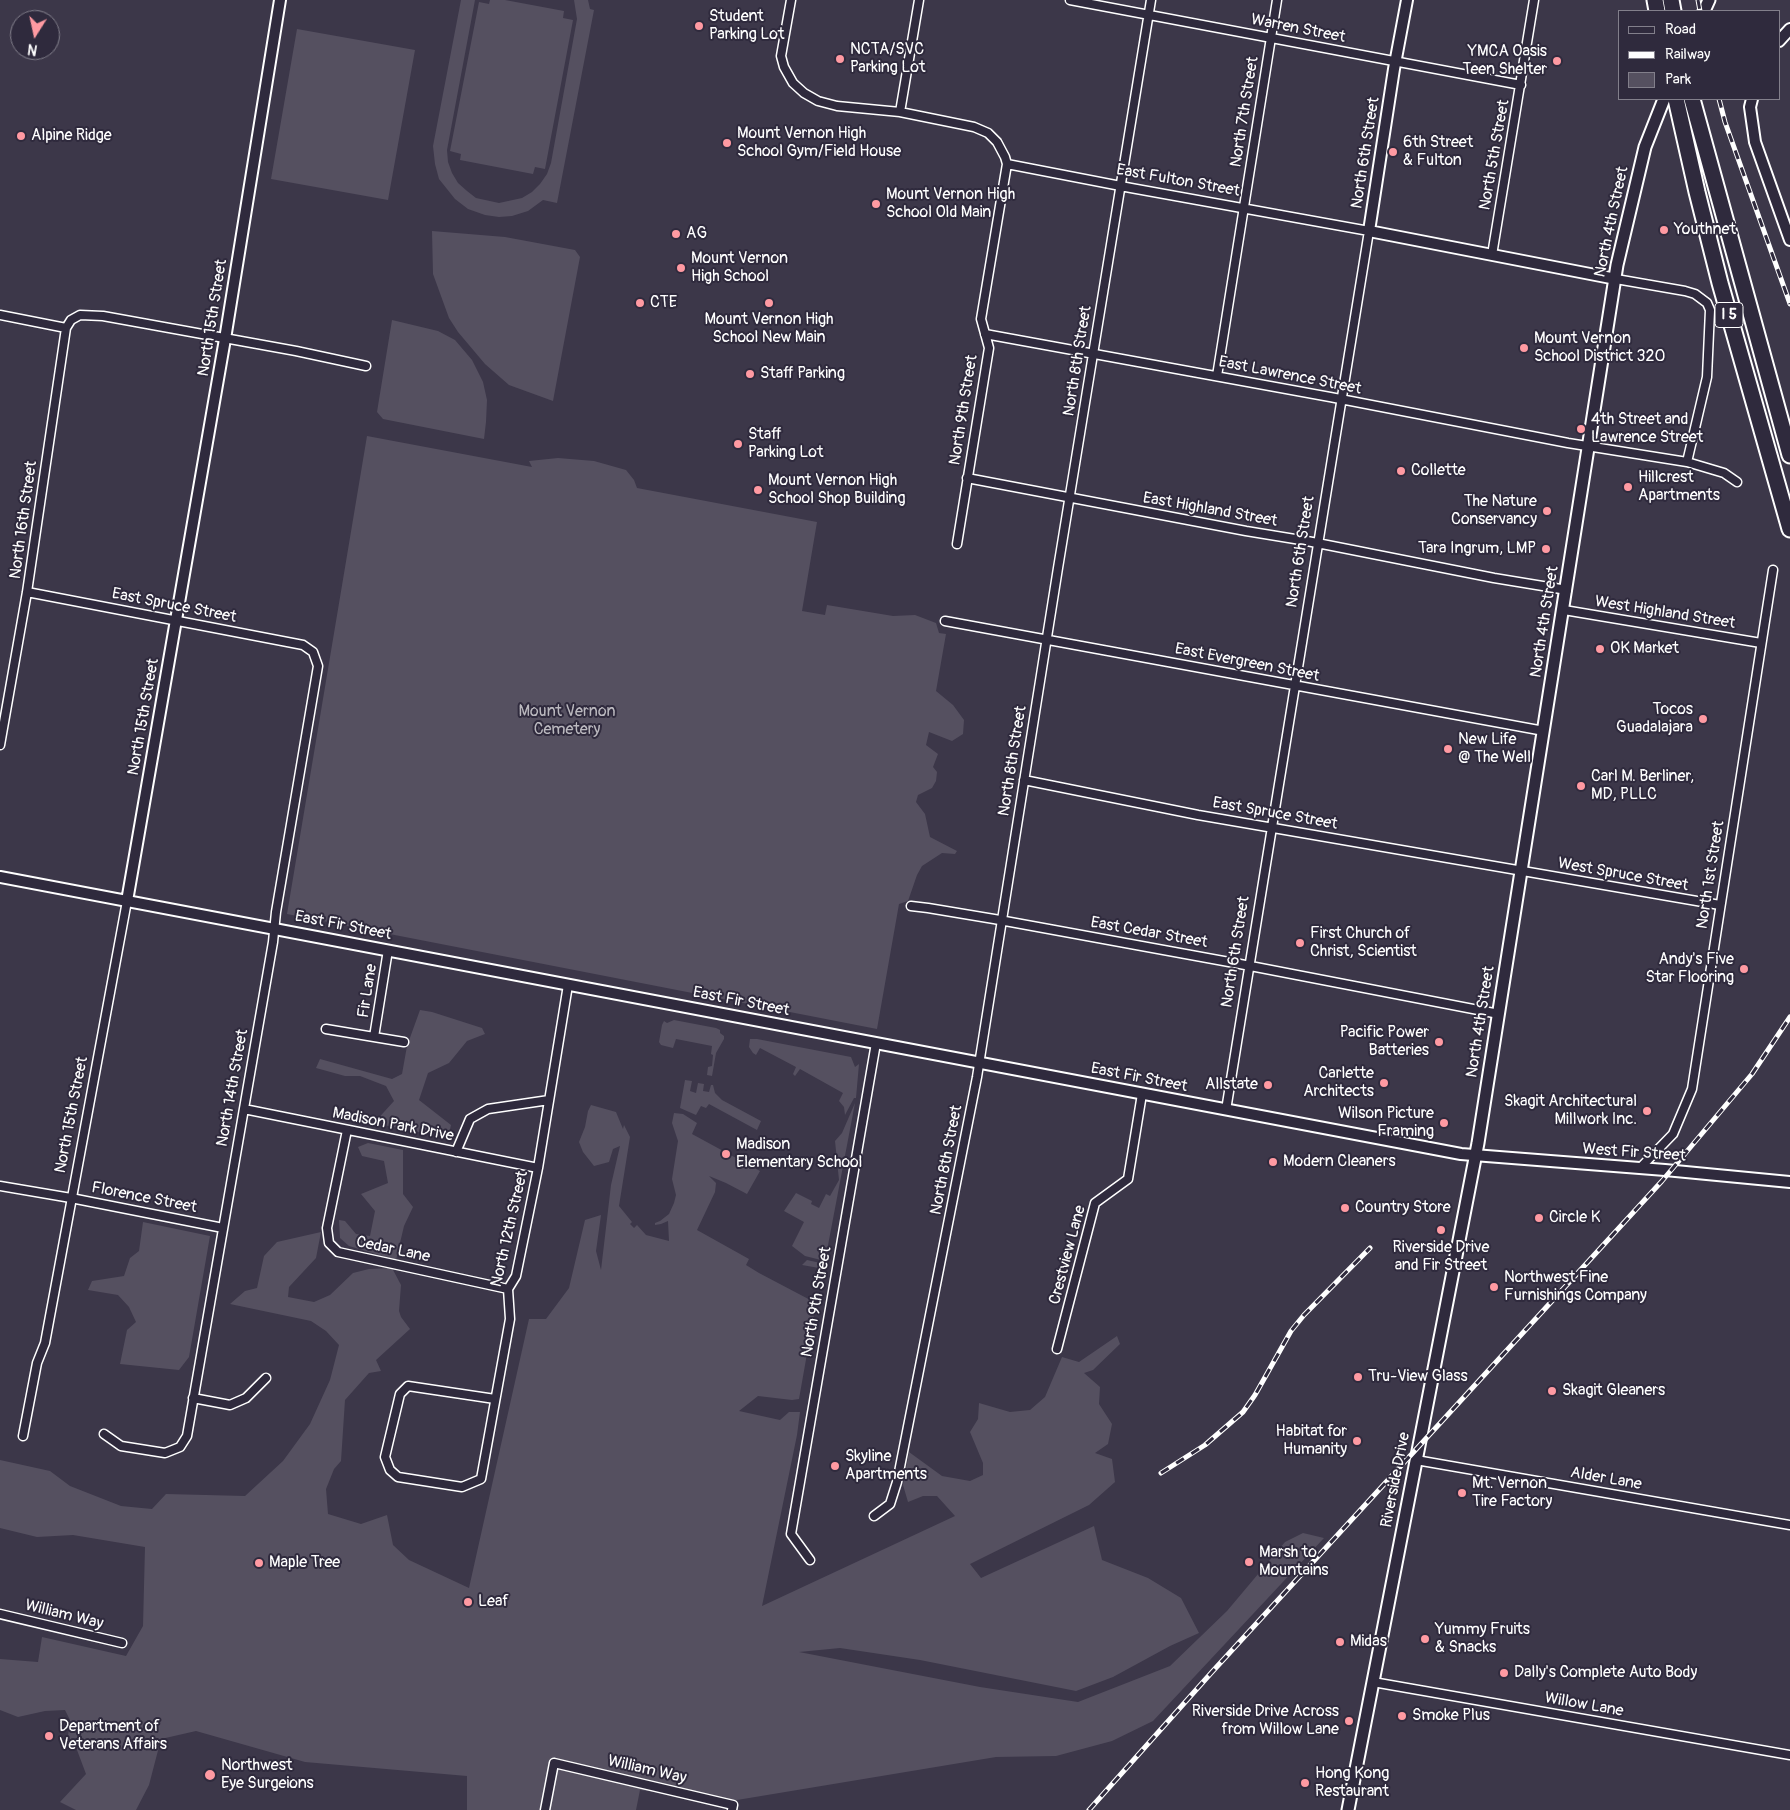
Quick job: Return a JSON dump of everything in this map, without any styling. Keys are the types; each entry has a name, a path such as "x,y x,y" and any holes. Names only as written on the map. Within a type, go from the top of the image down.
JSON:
{"highway":[{"name":"I 5","path":"1676,100 1696,192 1790,528"},
{"name":"I 5","path":"1692,100 1790,456"}],"main road":[{"name":"North 4th Street","path":"1476,1156 1618,265 1645,146 1664,100"},
{"name":"Riverside Drive","path":"1348,1810 1476,1156"}],"street":[{"name":"North 15th Street","path":"23,1436 36,1363 45,1343 127,901 225,339 280,0"},
{"path":"791,0 781,56 793,83 804,93 818,101 837,106 900,112 974,126 988,133 1002,150 1007,164"},
{"path":"900,112 919,0"},
{"name":"Warren Street","path":"1070,0 1520,85"},
{"name":"North 8th Street","path":"874,1516 890,1504 897,1482 979,1063 1151,0"},
{"name":"North 7th Street","path":"1217,376 1277,0"},
{"name":"North 6th Street","path":"1226,1110 1407,0"},
{"name":"North 5th Street","path":"1492,255 1534,0"},
{"path":"1780,40 1790,29"},
{"path":"1752,100 1750,107 1755,142 1775,202 1790,239"},
{"name":"East Fulton Street","path":"1007,164 1616,279"},
{"name":"North 9th Street","path":"957,544 989,348 981,319 1007,164"},
{"path":"1616,279 1685,291 1695,294 1708,303 1710,310 1707,377 1687,462"},
{"path":"0,316 66,328 71,320 80,315 103,316 366,366"},
{"name":"North 16th Street","path":"0,745 27,592 66,328"},
{"name":"East Lawrence Street","path":"985,334 1093,352 1589,447 1687,462 1724,473 1737,482"},
{"name":"East Highland Street","path":"967,478 1246,532 1317,543 1494,578 1567,590"},
{"name":"North 1st Street","path":"1640,1168 1673,1134 1692,1089 1774,570"},
{"name":"East Spruce Street","path":"27,592 303,645 312,652"},
{"name":"West Highland Street","path":"1564,610 1761,643"},
{"name":"East Evergreen Street","path":"945,621 1544,731"},
{"name":"North 14th Street","path":"104,1434 121,1446 165,1453 180,1447 186,1436 273,942 318,666 312,652"},
{"name":"East Spruce Street","path":"1024,780 1198,815 1522,871"},
{"name":"West Spruce Street","path":"1522,871 1720,905"},
{"name":"East Fir Street","path":"0,877 1476,1156"},
{"name":"East Cedar Street","path":"911,906 1250,966 1499,1014"},
{"name":"Fir Lane","path":"374,1037 388,950"},
{"name":"North 12th Street","path":"495,1399 408,1386 400,1394 385,1457 390,1470 398,1477 462,1487 481,1479 510,1319 508,1289 516,1276 538,1168 568,984"},
{"name":"Fir Lane","path":"326,1029 404,1042"},
{"name":"North 9th Street","path":"810,1560 791,1534 876,1043"},
{"name":"Crestview Lane","path":"1057,1349 1095,1203 1128,1179 1142,1094"},
{"path":"456,1152 470,1119 488,1108 549,1100"},
{"name":"Madison Park Drive","path":"244,1109 538,1168"},
{"name":"Cedar Lane","path":"347,1130 327,1228 329,1243 338,1252 508,1289"},
{"name":"West Fir Street","path":"1476,1156 1640,1168 1790,1182"},
{"name":"Florence Street","path":"0,1186 72,1198 223,1228"},
{"path":"193,1398 230,1405 246,1398 266,1378"},
{"name":"Alder Lane","path":"1416,1460 1790,1525"},
{"name":"William Way","path":"0,1614 122,1644"},
{"name":"Willow Lane","path":"1373,1682 1790,1755"},
{"name":"William Way","path":"546,1810 554,1763 733,1807"}],"green space":[{"path":"461,0 475,0 447,150 448,162 458,183 467,191 476,198 499,203 522,198 532,192 547,174 551,163 577,19 574,0 588,0 590,9 594,10 557,203 543,200 528,211 512,216 485,215 468,209 455,199 439,179 433,146"},
{"path":"490,0 505,0 564,11 563,18 573,20 545,169 535,167 533,174 460,160 461,154 450,151 479,2 489,4"},
{"path":"297,29 415,50 388,200 271,179"},
{"path":"432,231 505,237 575,250 580,257 553,401 509,385 485,364 458,332 449,318 433,274"},
{"path":"392,320 438,331 455,340 472,360 483,382 487,400 484,439 383,419 377,412"},
{"name":"Mount Vernon Cemetery","path":"367,436 532,467 529,461 558,458 594,461 626,470 634,480 637,488 817,522 802,611 825,615 827,605 893,616 915,615 936,623 939,633 946,634 936,691 953,705 964,720 963,734 952,741 929,732 926,745 938,754 933,767 937,772 936,781 932,788 918,795 916,802 925,814 930,837 957,851 955,854 942,853 922,866 908,901 899,904 877,1029 287,914"},
{"path":"420,1010 482,1028 485,1034 467,1041 449,1063 428,1073 419,1100 451,1125 448,1138 374,1123 394,1101 386,1086 360,1076 345,1076 316,1068 320,1059 392,1079 402,1074 407,1046"},
{"path":"674,1020 720,1030 724,1039 716,1053 712,1076 707,1075 708,1067 712,1066 712,1046 676,1039 673,1048 661,1045 659,1042 664,1021 667,1023"},
{"path":"750,1039 851,1057 855,1067 859,1064 856,1098 854,1098 845,1115 844,1107 839,1101 843,1093 800,1069 795,1076 793,1074 796,1067 760,1048 756,1055 749,1047"},
{"path":"685,1080 692,1081 690,1091 696,1093 698,1083 704,1084 703,1091 709,1092 711,1085 713,1085 715,1093 722,1100 761,1121 757,1130 709,1104 706,1108 701,1106 696,1115 680,1108"},
{"path":"855,1103 825,1261 805,1256 792,1246 804,1222 784,1211 796,1193 812,1201 811,1204 819,1208 826,1194 830,1196 839,1180 835,1141 842,1133"},
{"path":"591,1105 616,1112 623,1129 624,1125 630,1137 619,1206 632,1222 630,1224 634,1228 637,1225 646,1235 669,1241 668,1221 655,1225 655,1223 669,1214 674,1203 676,1195 672,1179 678,1141 672,1123 674,1113 683,1114 697,1123 692,1134 760,1171 747,1194 709,1176 716,1183 715,1192 697,1230 749,1259 746,1265 759,1273 816,1303 799,1399 792,1400 758,1396 739,1411 780,1420 789,1412 800,1412 762,1606 955,1516 937,1496 923,1496 908,1502 903,1485 909,1452 942,1476 970,1481 983,1475 983,1463 970,1432 978,1419 979,1403 1010,1412 1030,1410 1045,1397 1062,1357 1079,1362 1117,1336 1120,1344 1093,1370 1084,1373 1100,1387 1099,1404 1112,1424 1108,1444 1095,1453 1112,1459 1115,1482 1089,1505 970,1564 981,1578 1094,1526 1102,1560 1148,1578 1181,1598 1199,1633 1170,1646 1113,1677 1076,1691 920,1660 840,1648 799,1652 980,1687 1078,1702 1170,1666 1227,1611 1285,1542 1303,1533 1324,1538 1153,1721 1112,1741 1056,1756 996,1757 731,1801 640,1790 636,1810 467,1810 467,1776 305,1762 196,1731 161,1739 149,1785 136,1810 76,1810 60,1802 86,1774 77,1750 68,1736 70,1720 65,1710 45,1711 18,1717 0,1710 0,1659 38,1662 42,1637 126,1656 143,1626 145,1547 73,1535 37,1537 0,1528 0,1460 50,1471 70,1486 121,1506 152,1509 166,1494 245,1496 283,1461 310,1424 330,1380 339,1345 326,1331 311,1321 230,1304 245,1291 257,1288 264,1256 277,1242 321,1232 316,1258 289,1287 288,1297 314,1302 330,1295 353,1273 369,1269 392,1268 401,1285 399,1311 410,1329 376,1360 381,1371 369,1373 345,1400 341,1461 334,1469 326,1489 328,1514 361,1524 387,1515 393,1545 409,1560 469,1588 529,1319 546,1319 569,1288 585,1220 601,1215 596,1251 601,1270 611,1185 620,1146 613,1149 609,1162 594,1166 583,1152 579,1142"},
{"path":"368,1143 403,1150 403,1194 413,1207 404,1226 396,1260 349,1246 340,1238 339,1220 345,1221 356,1234 370,1236 375,1211 361,1194 388,1183 384,1161 362,1156 358,1147"},
{"path":"143,1222 210,1236 189,1357 179,1370 120,1364 127,1330 136,1322 129,1307 118,1295 88,1290 92,1281 124,1276 130,1258 139,1251"},
{"path":"807,1260 825,1264 825,1267 819,1268 802,1265"}],"railway":[{"path":"1698,0 1700,10"},
{"path":"1719,100 1725,122 1790,304"},
{"path":"1089,1810 1212,1672 1662,1181 1752,1074 1790,1017"},
{"path":"1161,1473 1205,1445 1243,1412 1255,1395 1291,1331 1304,1315 1370,1248"}],"place":[{"name":"Student Parking Lot","path":"699,26"},
{"name":"NCTA/SVC Parking Lot","path":"840,59"},
{"name":"YMCA Oasis Teen Shelter","path":"1557,61"},
{"name":"Alpine Ridge","path":"21,136"},
{"name":"Mount Vernon High School Gym/Field House","path":"727,143"},
{"name":"6th Street & Fulton","path":"1393,152"},
{"name":"Mount Vernon High School Old Main","path":"876,204"},
{"name":"Youthnet","path":"1664,230"},
{"name":"AG","path":"676,234"},
{"name":"Mount Vernon High School","path":"681,268"},
{"name":"CTE","path":"640,303"},
{"name":"Mount Vernon High School New Main","path":"769,303"},
{"name":"Mount Vernon School District 320","path":"1524,348"},
{"name":"Staff Parking","path":"750,374"},
{"name":"4th Street and Lawrence Street","path":"1581,429"},
{"name":"Staff Parking Lot","path":"738,444"},
{"name":"Collette","path":"1401,471"},
{"name":"Hillcrest Apartments","path":"1628,487"},
{"name":"Mount Vernon High School Shop Building","path":"758,490"},
{"name":"The Nature Conservancy","path":"1547,511"},
{"name":"Tara Ingrum, LMP","path":"1546,549"},
{"name":"OK Market","path":"1600,649"},
{"name":"Tocos Guadalajara","path":"1703,719"},
{"name":"New Life @ The Well","path":"1448,749"},
{"name":"Carl M. Berliner, MD, PLLC","path":"1581,786"},
{"name":"First Church of Christ, Scientist","path":"1300,943"},
{"name":"Andy's Five Star Flooring","path":"1744,969"},
{"name":"Pacific Power Batteries","path":"1439,1042"},
{"name":"Carlette Architects","path":"1384,1083"},
{"name":"Allstate","path":"1268,1085"},
{"name":"Skagit Architectural Millwork Inc.","path":"1647,1111"},
{"name":"Wilson Picture Framing","path":"1444,1123"},
{"name":"Madison Elementary School","path":"726,1154"},
{"name":"Modern Cleaners","path":"1273,1162"},
{"name":"Country Store","path":"1345,1208"},
{"name":"Circle K","path":"1539,1218"},
{"name":"Riverside Drive and Fir Street","path":"1441,1230"},
{"name":"Northwest Fine Furnishings Company","path":"1494,1287"},
{"name":"Tru-View Glass","path":"1358,1377"},
{"name":"Skagit Gleaners","path":"1552,1391"},
{"name":"Habitat for Humanity","path":"1357,1441"},
{"name":"Skyline Apartments","path":"835,1466"},
{"name":"Mt. Vernon Tire Factory","path":"1462,1493"},
{"name":"Marsh to Mountains","path":"1249,1562"},
{"name":"Maple Tree","path":"259,1563"},
{"name":"Leaf","path":"468,1602"},
{"name":"Yummy Fruits & Snacks","path":"1425,1639"},
{"name":"Midas","path":"1340,1642"},
{"name":"Dally's Complete Auto Body","path":"1504,1673"},
{"name":"Smoke Plus","path":"1402,1716"},
{"name":"Riverside Drive Across from Willow Lane","path":"1349,1721"},
{"name":"Department of Veterans Affairs","path":"49,1736"},
{"name":"Northwest Eye Surgeions","path":"210,1775"},
{"name":"Hong Kong Restaurant","path":"1305,1783"}]}
